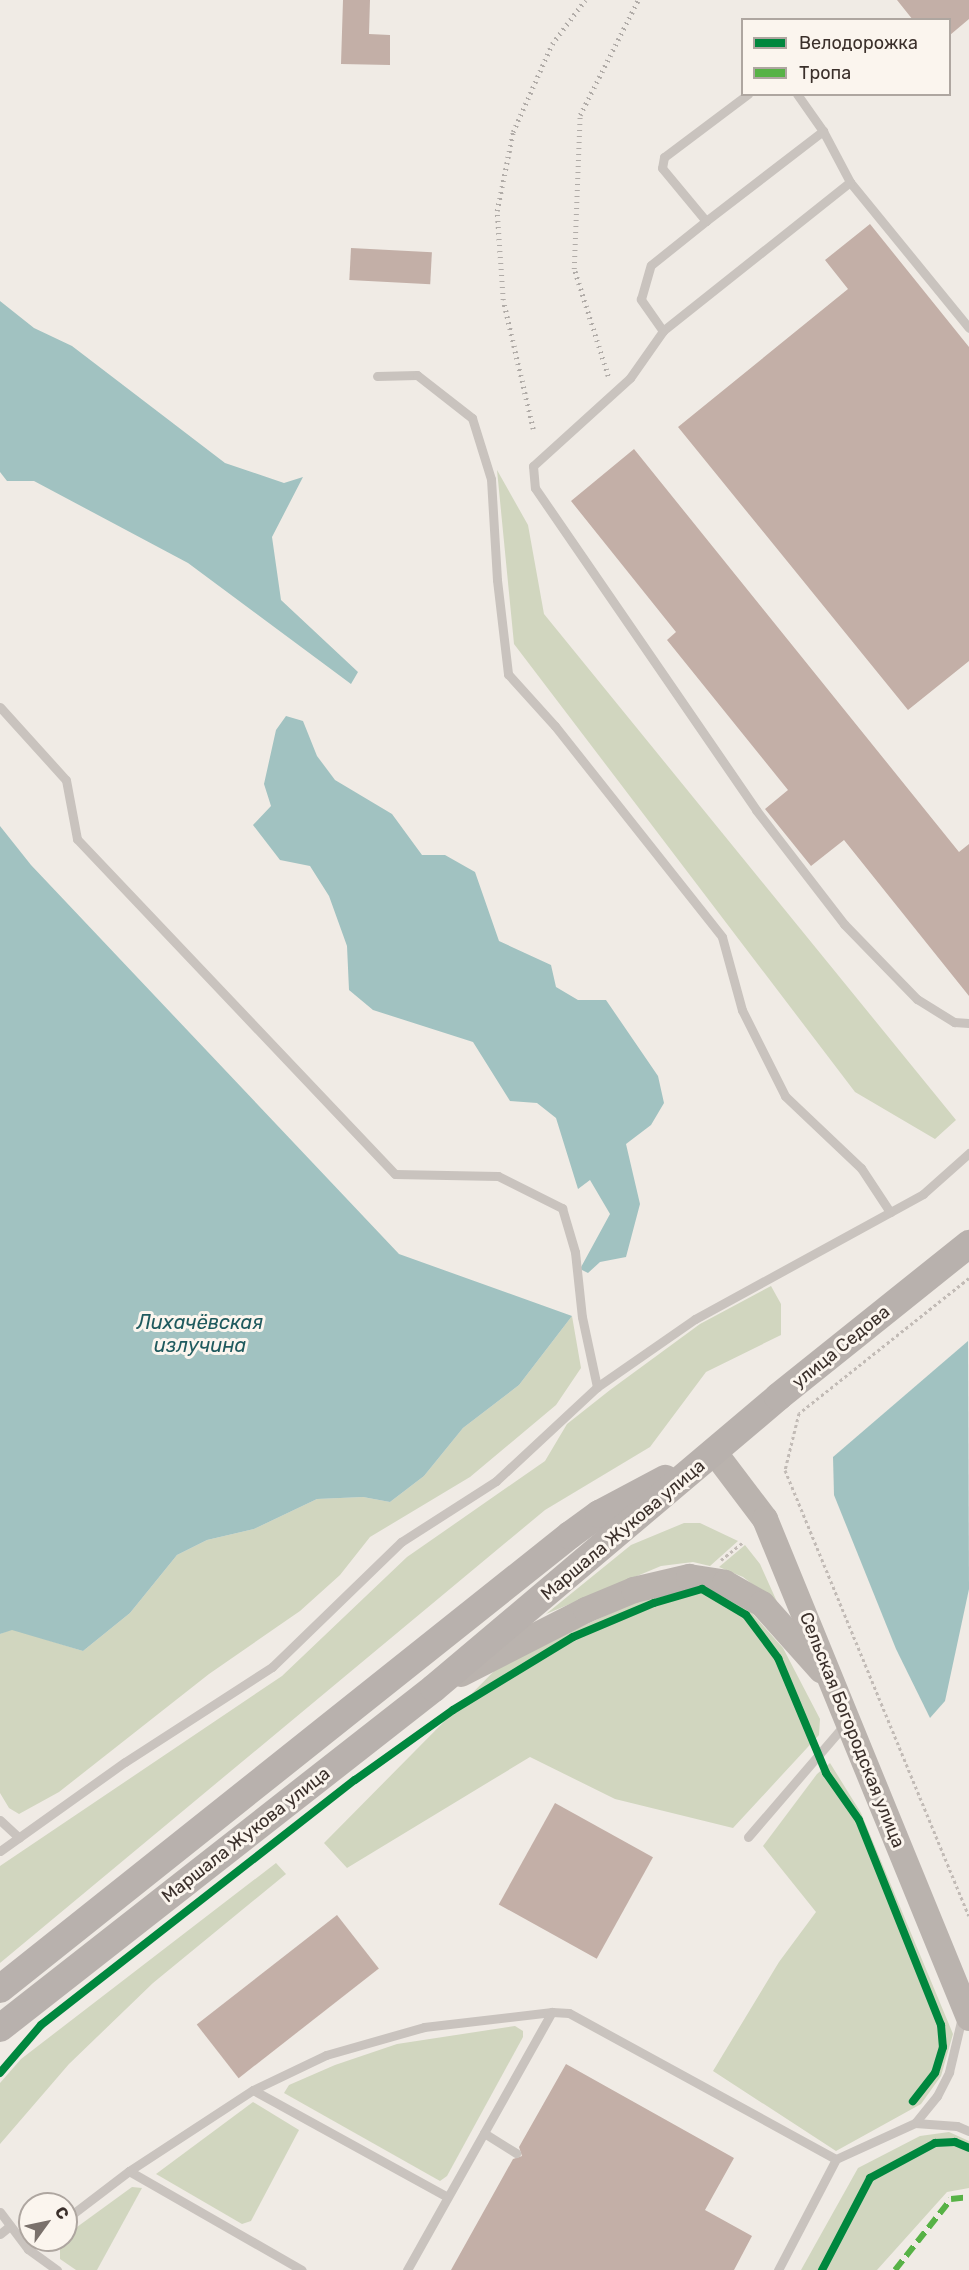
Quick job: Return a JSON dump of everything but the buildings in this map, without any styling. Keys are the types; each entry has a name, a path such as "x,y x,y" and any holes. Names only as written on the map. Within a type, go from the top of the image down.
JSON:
{"main road":[{"name":"улица Седова","path":"715,1453 778,1397 969,1244"},
{"name":"Сельская Богородская улица","path":"715,1453 765,1519 836,1686 967,2011"},
{"name":"Маршала Жукова улица","path":"0,2028 434,1688 715,1453"},
{"name":"Маршала Жукова улица","path":"0,1989 570,1535 599,1514 715,1453"},
{"path":"434,1688 585,1610 634,1590 689,1577 725,1583 762,1604 836,1686"}],"lane":[{"path":"705,221 662,168 664,157 745,96"},
{"path":"798,96 823,130 850,183 969,328"},
{"path":"663,331 641,299 651,265 823,130"},
{"path":"850,183 663,331 630,378 532,466 535,488 756,810 844,924 917,999 954,1022 969,1023"},
{"path":"377,376 417,375 472,418 491,479 497,580 508,674 555,726 722,937 742,1010 785,1096 861,1168 890,1212"},
{"path":"0,707 66,780 77,838 395,1174 498,1176 562,1208 575,1252 582,1317 597,1387"},
{"path":"0,1851 125,1762 272,1667 402,1542 496,1481 597,1387 695,1319 923,1194 969,1153"},
{"path":"748,1837 849,1719"},
{"path":"0,1820 19,1838"},
{"path":"778,2270 836,2159 915,2123 937,2096 949,2072 967,2011"},
{"path":"78,2210 129,2170 253,2091 326,2055 384,2035 465,2019 552,2012 569,2013 836,2159"},
{"path":"407,2270 552,2012"},
{"path":"253,2091 448,2197"},
{"path":"915,2123 957,2126 969,2131"},
{"path":"484,2133 516,2153"},
{"path":"129,2170 302,2270"},
{"path":"0,2212 18,2236"},
{"path":"0,2234 10,2226"},
{"path":"32,2252 57,2270"}],"path":[{"path":"969,1278 799,1413 785,1470 969,1916"},
{"path":"713,1567 743,1542"}],"green space":[{"path":"497,470 528,525 544,614 956,1120 935,1139 855,1092 514,644"},
{"path":"771,1286 781,1304 781,1335 706,1372 650,1447 545,1510 0,1963 0,1866 282,1676 407,1557 545,1461 567,1424 700,1324"},
{"path":"572,1316 581,1368 556,1405 470,1477 370,1537 340,1575 300,1611 209,1674 59,1792 19,1814 9,1808 0,1793 0,1634 12,1629 83,1651 130,1613 177,1555 207,1540 254,1529 317,1499 363,1497 390,1502 424,1476 463,1428 519,1385"},
{"path":"684,1523 700,1523 738,1541 710,1566 693,1562 661,1566 546,1614 631,1545"},
{"path":"745,1545 760,1564 778,1604 743,1577 719,1567"},
{"path":"671,1586 720,1590 751,1612 783,1648 820,1719 819,1735 733,1828 615,1799 530,1757 347,1868 324,1843 503,1662"},
{"path":"830,1763 861,1813 953,2034 941,2076 921,2104 836,2151 713,2071 779,1962 816,1912 763,1846 817,1774"},
{"path":"276,1863 286,1874 153,1983 69,2064 0,2144 0,2083 21,2059"},
{"path":"515,2026 523,2031 523,2037 447,2176 440,2181 284,2093 289,2085 335,2065 397,2044"},
{"path":"253,2102 299,2130 251,2221 242,2224 156,2174"},
{"path":"949,2132 969,2141 969,2188 947,2192 877,2270 801,2270 858,2168 920,2136"},
{"path":"132,2187 142,2188 97,2270 76,2270 60,2259 60,2252 78,2252 78,2226"}],"water":[{"path":"0,301 34,328 72,346 225,463 284,483 303,477 272,537 281,600 358,672 351,684 188,563 34,481 7,481 0,472"},
{"path":"286,716 303,721 317,756 335,780 392,814 422,855 445,855 475,872 499,941 551,965 556,987 578,1000 606,1000 658,1076 664,1103 651,1125 626,1144 640,1204 626,1257 600,1262 588,1273 580,1269 610,1214 590,1180 578,1189 556,1118 537,1103 510,1101 473,1042 373,1010 349,990 347,946 329,896 310,866 280,860 253,825 271,806 264,784 276,730"},
{"name":"Лихачёвская излучина","path":"0,826 31,865 399,1254 572,1316 519,1385 463,1428 424,1476 390,1502 363,1497 317,1499 254,1529 207,1540 177,1555 130,1613 83,1651 12,1630 0,1634"},
{"path":"968,1341 969,1589 945,1701 930,1718 896,1649 834,1495 833,1457"}],"railway":[{"path":"533,429 503,300 497,211 513,132 552,44 585,0"},
{"path":"608,376 574,269 580,115 638,0"}],"marked path":[{"path":"895,2270 951,2199 969,2197"}],"cycle path":[{"path":"0,2073 41,2025 355,1780 453,1710 573,1637 654,1603 702,1589 746,1615 778,1658 826,1773 859,1820 941,2025 943,2047 935,2073 913,2101"},
{"path":"822,2270 870,2178 935,2143 955,2142 969,2148"}]}
